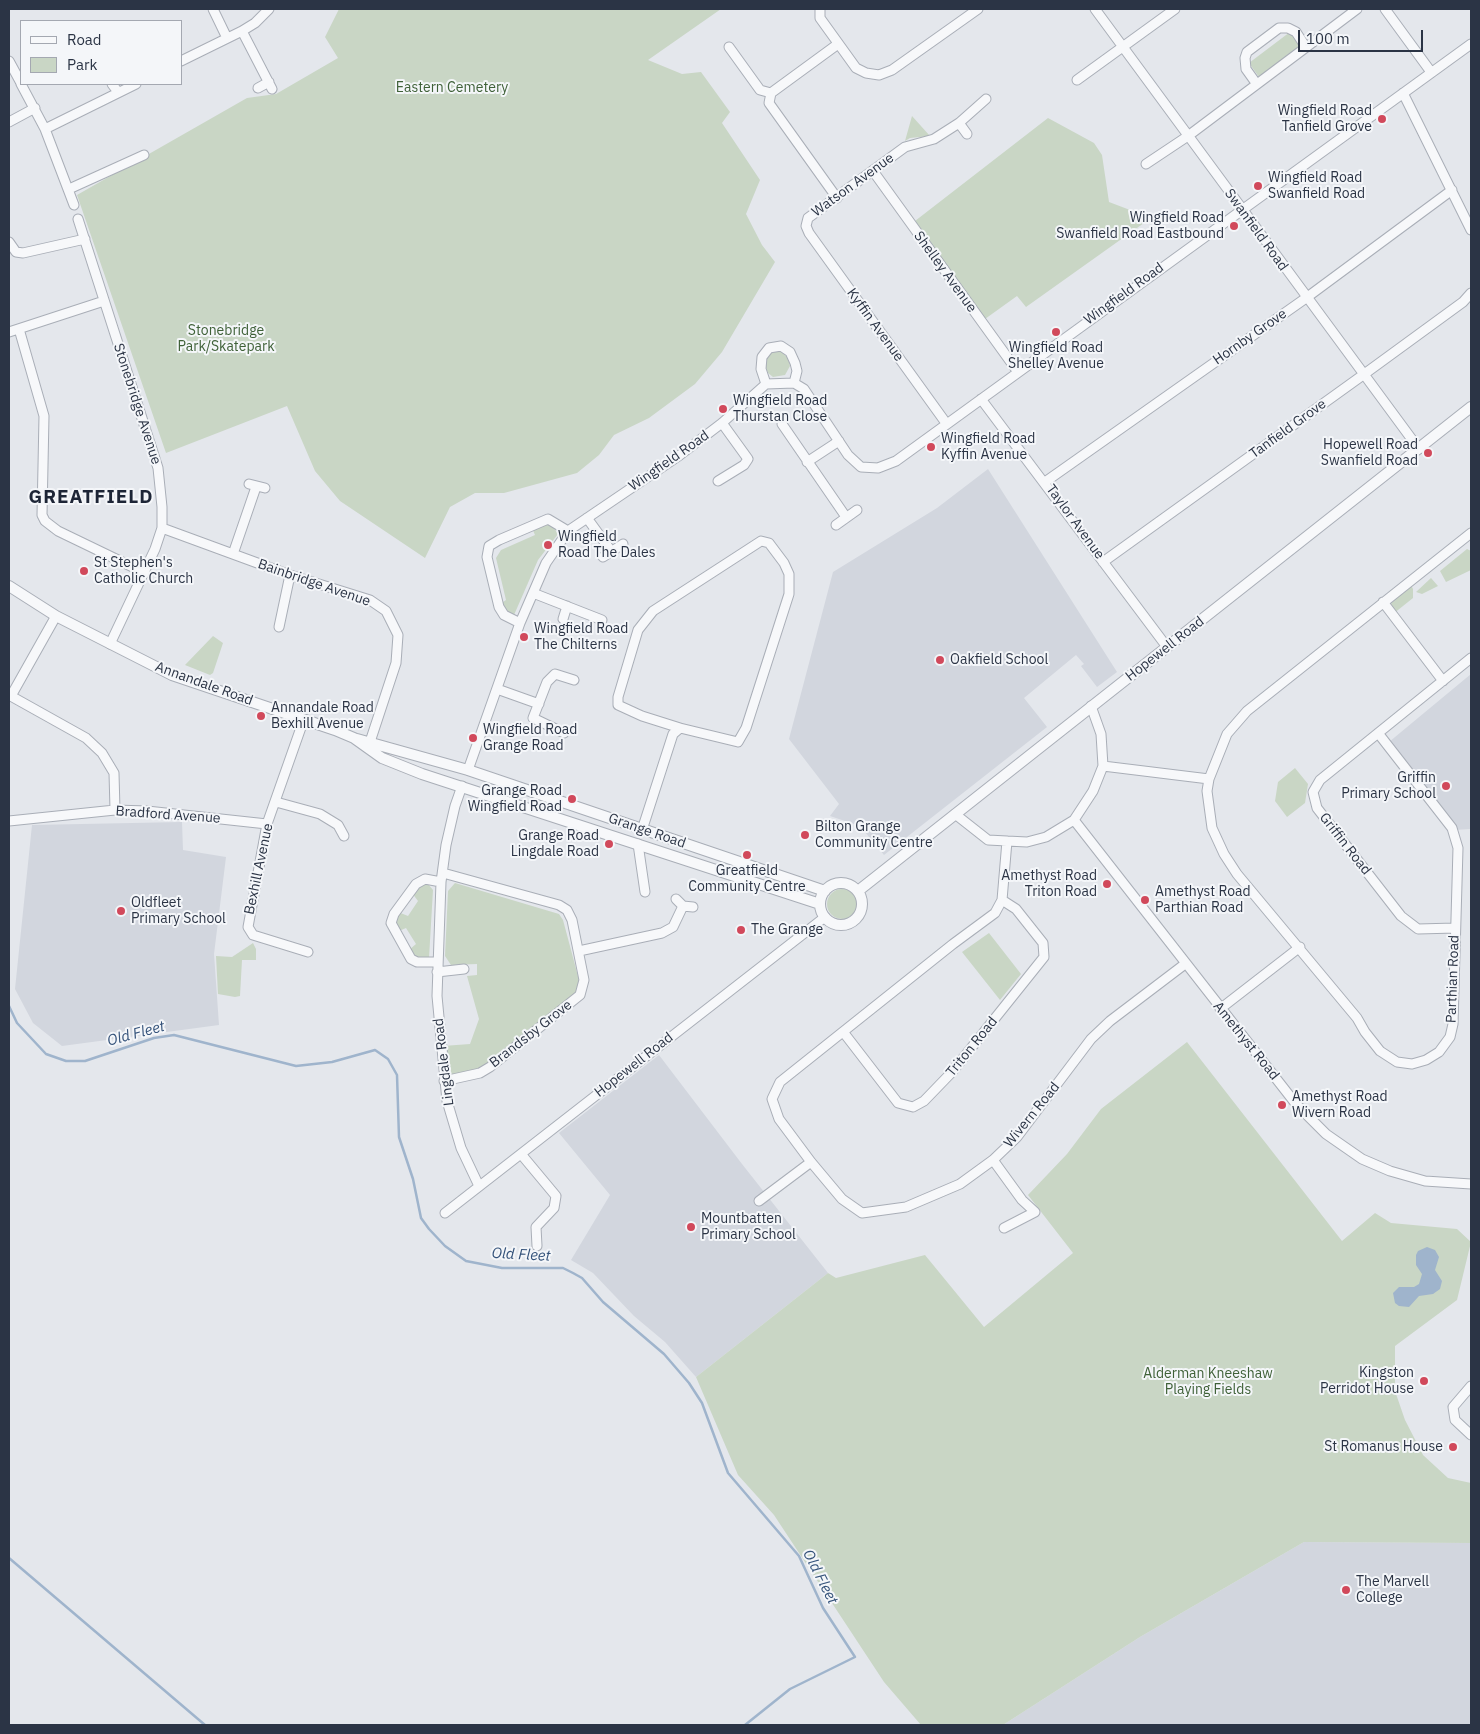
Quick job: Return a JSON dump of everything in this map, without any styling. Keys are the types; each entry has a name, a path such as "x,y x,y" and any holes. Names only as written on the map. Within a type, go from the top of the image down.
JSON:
{"street":[{"path":"213,9 227,38"},
{"path":"182,60 242,31 255,23 269,9"},
{"path":"820,9 820,18 856,68 866,73 880,75 892,70 978,9"},
{"name":"Swanfield Road","path":"1095,9 1241,210 1419,449"},
{"path":"1077,80 1175,9"},
{"path":"1146,164 1188,136 1256,82 1357,9"},
{"path":"1386,9 1431,72"},
{"path":"1256,82 1246,69 1245,58 1247,52 1279,28 1288,28 1296,32 1305,46"},
{"path":"242,31 271,86 258,88"},
{"path":"837,198 769,102 771,93 838,44"},
{"name":"Wingfield Road","path":"794,383 804,389 838,442 860,467 878,468 896,461 1471,44"},
{"path":"729,47 760,90 771,93"},
{"path":"9,61 20,82"},
{"path":"22,85 45,129 74,205"},
{"path":"113,85 118,92"},
{"path":"45,129 134,85"},
{"path":"1403,93 1471,230"},
{"path":"968,134 959,123 986,99"},
{"path":"9,122 35,108"},
{"name":"Watson Avenue","path":"806,226 808,218 905,147 934,139 959,123"},
{"path":"69,189 144,155"},
{"name":"Shelley Avenue","path":"873,171 1018,372"},
{"name":"Hornby Grove","path":"1045,482 1306,298 1452,190"},
{"name":"Stonebridge Avenue","path":"78,219 158,468 162,528 145,573 110,644"},
{"name":"Kyffin Avenue","path":"806,226 809,233 946,423"},
{"path":"9,242 16,252 23,253 85,239"},
{"name":"Tanfield Grove","path":"1103,562 1463,302 1471,293"},
{"path":"9,332 104,301"},
{"path":"19,329 44,416 42,515 45,521 58,531 145,573"},
{"path":"781,346 790,352 797,372 794,383 766,384 761,369 762,357 769,348 781,346"},
{"name":"Wingfield Road","path":"468,770 520,623 546,562 568,531 680,456 722,424 766,384"},
{"name":"Taylor Avenue","path":"981,399 1167,646"},
{"name":"Hopewell Road","path":"858,891 1471,407"},
{"path":"718,481 744,465 748,459 722,424"},
{"path":"782,424 846,517"},
{"path":"807,462 838,442"},
{"path":"233,554 257,487"},
{"path":"836,525 857,510"},
{"path":"586,518 612,551"},
{"path":"520,623 504,614 499,607 487,557 490,546 499,540 548,520 568,531"},
{"name":"Bainbridge Avenue","path":"162,528 290,575 370,600 386,611 398,635 396,663 369,745"},
{"name":"Parthian Road","path":"1378,733 1452,828 1458,848 1453,1022 1450,1038 1438,1052 1426,1060 1412,1064 1397,1062 1380,1051 1364,1032 1357,1018 1224,854 1215,837 1210,817 1208,779 1227,734 1248,711 1382,602 1471,533"},
{"path":"761,541 769,543 784,563 789,574 789,594 746,728 738,742 680,728 642,716 618,705 618,697 638,630 653,611 761,541"},
{"path":"603,557 623,544"},
{"path":"279,627 290,575"},
{"name":"Annandale Road","path":"9,586 56,616 172,675 304,719 369,745 468,770"},
{"path":"533,593 602,620"},
{"path":"1382,602 1443,681"},
{"path":"563,620 567,606"},
{"path":"56,616 10,696 86,738 102,753 114,772 114,810"},
{"name":"Griffin Road","path":"1455,928 1418,929 1401,916 1317,808 1313,792 1320,780 1471,658"},
{"path":"564,733 534,718 547,682 555,674 574,680"},
{"path":"496,689 539,704"},
{"path":"955,814 988,840 1026,842 1046,837 1074,820 1093,791 1103,766 1101,734 1091,706"},
{"name":"Bexhill Avenue","path":"304,719 268,824 248,927 253,935 308,952"},
{"path":"638,844 673,734 680,728"},
{"name":"Annandale Road","path":"369,745 382,758 462,786"},
{"path":"1103,766 1208,779"},
{"name":"Grange Road","path":"468,770 825,891"},
{"name":"Grange Road","path":"462,786 820,904"},
{"name":"Lingdale Road","path":"462,786 454,806 442,877 436,962 436,996 444,1081 452,1122 479,1186"},
{"path":"276,802 320,814 338,825 344,836"},
{"name":"Bradford Avenue","path":"9,820 114,810 147,811 268,824"},
{"name":"Amethyst Road","path":"1074,820 1296,1104 1326,1134 1362,1159 1390,1171 1425,1181 1471,1184"},
{"path":"1002,900 1007,841"},
{"name":"Grange Road","path":"638,844 646,892"},
{"path":"436,962 417,962 411,959 391,924 394,914 416,884 425,879 442,877"},
{"name":"Brandsby Grove","path":"442,877 559,905 567,910 572,920 584,980 580,995 480,1073 444,1081"},
{"path":"842,884 848,884 858,891 862,904 859,916 849,924 836,925 825,918 820,904 825,891 830,887 842,884"},
{"path":"676,899 683,906 693,907"},
{"name":"Wivern Road","path":"1002,900 995,913 953,944 844,1033 780,1082 772,1099 779,1119 811,1162 842,1199 862,1213 906,1207 960,1184 993,1160 1017,1137 1091,1039 1110,1021 1185,964"},
{"name":"Triton Road","path":"844,1033 898,1103 913,1107 924,1102 952,1072 1044,957 1043,943 1016,909 1002,900"},
{"path":"579,951 662,933 673,926 683,906"},
{"name":"Hopewell Road","path":"445,1213 825,918"},
{"path":"1220,1008 1300,947"},
{"path":"437,972 464,969"},
{"path":"521,1154 556,1196 554,1208 536,1226 536,1246"},
{"path":"993,1160 1022,1200 1035,1212 1004,1228"},
{"path":"759,1201 811,1162"},
{"path":"1471,1386 1453,1407 1455,1420 1471,1435"}],"shaded area":[{"name":"Oakfield School","path":"988,469 1117,672 1097,687 1081,666 1084,664 1076,655 1024,698 1047,727 884,855 860,826 830,816 839,804 789,739 833,572 937,508"},
{"name":"Griffin Primary School","path":"1471,674 1471,829 1454,830 1389,742"},
{"name":"Oldfleet Primary School","path":"182,822 183,850 226,857 214,954 219,1025 62,1046 33,1023 15,989 32,825"},
{"name":"Mountbatten Primary School","path":"659,1055 828,1273 696,1377 665,1342 634,1316 593,1273 571,1260 610,1195 559,1133"},
{"name":"The Marvell College","path":"1304,1542 1471,1543 1471,1725 1003,1725 1140,1637"}],"green space":[{"path":"339,9 721,9 648,60 682,74 701,72 730,112 722,123 760,180 746,214 762,245 775,262 722,352 695,384 649,418 614,435 599,455 577,473 504,493 475,493 450,507 425,558 340,501 315,471 287,406 166,453 77,195 247,98 276,94 338,58 325,37"},
{"path":"1290,32 1301,47 1259,77 1249,63"},
{"path":"912,116 930,136 910,138 905,141"},
{"path":"1048,118 1094,143 1102,155 1109,202 1151,218 1026,307 1017,296 985,319 915,221"},
{"path":"778,348 788,358 790,366 785,375 773,377 768,373 764,363 766,355"},
{"path":"544,523 552,525 558,534 538,560 514,615 505,611 500,604 506,600 496,558 501,550 535,535 532,528"},
{"path":"1467,549 1471,551 1471,570 1446,582 1440,571"},
{"path":"1431,578 1438,586 1422,594 1416,592"},
{"path":"1411,585 1413,598 1393,614 1391,602"},
{"path":"213,636 223,643 213,673 210,675 185,665"},
{"path":"1295,768 1308,784 1305,803 1287,817 1275,801 1278,782"},
{"path":"455,883 559,914 563,920 579,980 576,994 479,1072 446,1079 443,1046 470,1044 479,1019 467,976 477,975 477,964 451,965 445,956 448,891"},
{"path":"424,884 428,884 433,890 429,958 425,960 414,957 409,950 416,944 406,928 399,931 395,924 398,912 408,916 418,901 412,893"},
{"path":"842,889 853,893 857,904 853,915 842,919 831,915 827,904 831,893"},
{"path":"989,933 1021,974 1000,1000 962,952"},
{"path":"253,943 256,949 256,960 242,960 240,996 218,994 216,956 232,957"},
{"name":"Alderman Kneeshaw Playing Fields","path":"1187,1042 1342,1241 1375,1213 1391,1223 1457,1229 1471,1242 1457,1300 1395,1346 1395,1391 1405,1420 1423,1455 1448,1478 1471,1483 1471,1543 1304,1542 1140,1637 1003,1725 921,1725 884,1682 774,1515 738,1475 696,1377 828,1273 836,1278 925,1255 984,1327 1073,1253 1028,1195 1067,1154 1101,1109"}],"water":[{"path":"1427,1247 1435,1250 1439,1257 1435,1270 1442,1281 1440,1289 1433,1294 1419,1296 1409,1307 1399,1306 1395,1303 1393,1293 1399,1287 1414,1287 1419,1284 1422,1274 1416,1265 1416,1255 1418,1251"}],"waterway":[{"name":"Old Fleet","path":"9,1006 17,1023 46,1054 66,1061 85,1061 154,1038 174,1035 296,1066 332,1062 375,1050 388,1059 397,1075 399,1137 413,1179 421,1218 429,1229 445,1246 466,1261 502,1268 563,1268 573,1273 582,1278 603,1302 664,1354 689,1383 702,1403 728,1473 799,1556 823,1608 855,1657 790,1689 745,1725"},
{"path":"9,1558 205,1725"}],"place":[{"name":"Wingfield Road Tanfield Grove","path":"1382,119"},
{"name":"Wingfield Road Swanfield Road","path":"1258,186"},
{"name":"Wingfield Road Swanfield Road Eastbound","path":"1234,226"},
{"name":"Wingfield Road Shelley Avenue","path":"1056,332"},
{"name":"Wingfield Road Thurstan Close","path":"723,409"},
{"name":"Wingfield Road Kyffin Avenue","path":"931,447"},
{"name":"Hopewell Road Swanfield Road","path":"1428,453"},
{"name":"Wingfield Road The Dales","path":"548,545"},
{"name":"St Stephen's Catholic Church","path":"84,571"},
{"name":"Wingfield Road The Chilterns","path":"524,637"},
{"name":"Oakfield School","path":"940,660"},
{"name":"Annandale Road Bexhill Avenue","path":"261,716"},
{"name":"Wingfield Road Grange Road","path":"473,738"},
{"name":"Griffin Primary School","path":"1446,786"},
{"name":"Grange Road Wingfield Road","path":"572,799"},
{"name":"Bilton Grange Community Centre","path":"805,835"},
{"name":"Grange Road Lingdale Road","path":"609,844"},
{"name":"Greatfield Community Centre","path":"747,855"},
{"name":"Amethyst Road Triton Road","path":"1107,884"},
{"name":"Amethyst Road Parthian Road","path":"1145,900"},
{"name":"Oldfleet Primary School","path":"121,911"},
{"name":"The Grange","path":"741,930"},
{"name":"Amethyst Road Wivern Road","path":"1282,1105"},
{"name":"Mountbatten Primary School","path":"691,1227"},
{"name":"Kingston Perridot House","path":"1424,1381"},
{"name":"St Romanus House","path":"1453,1447"},
{"name":"The Marvell College","path":"1346,1590"}],"district":[{"name":"GREATFIELD","path":"91,498"}],"park label":[{"name":"Eastern Cemetery","path":"452,88"},
{"name":"Stonebridge Park/Skatepark","path":"226,340"}]}
